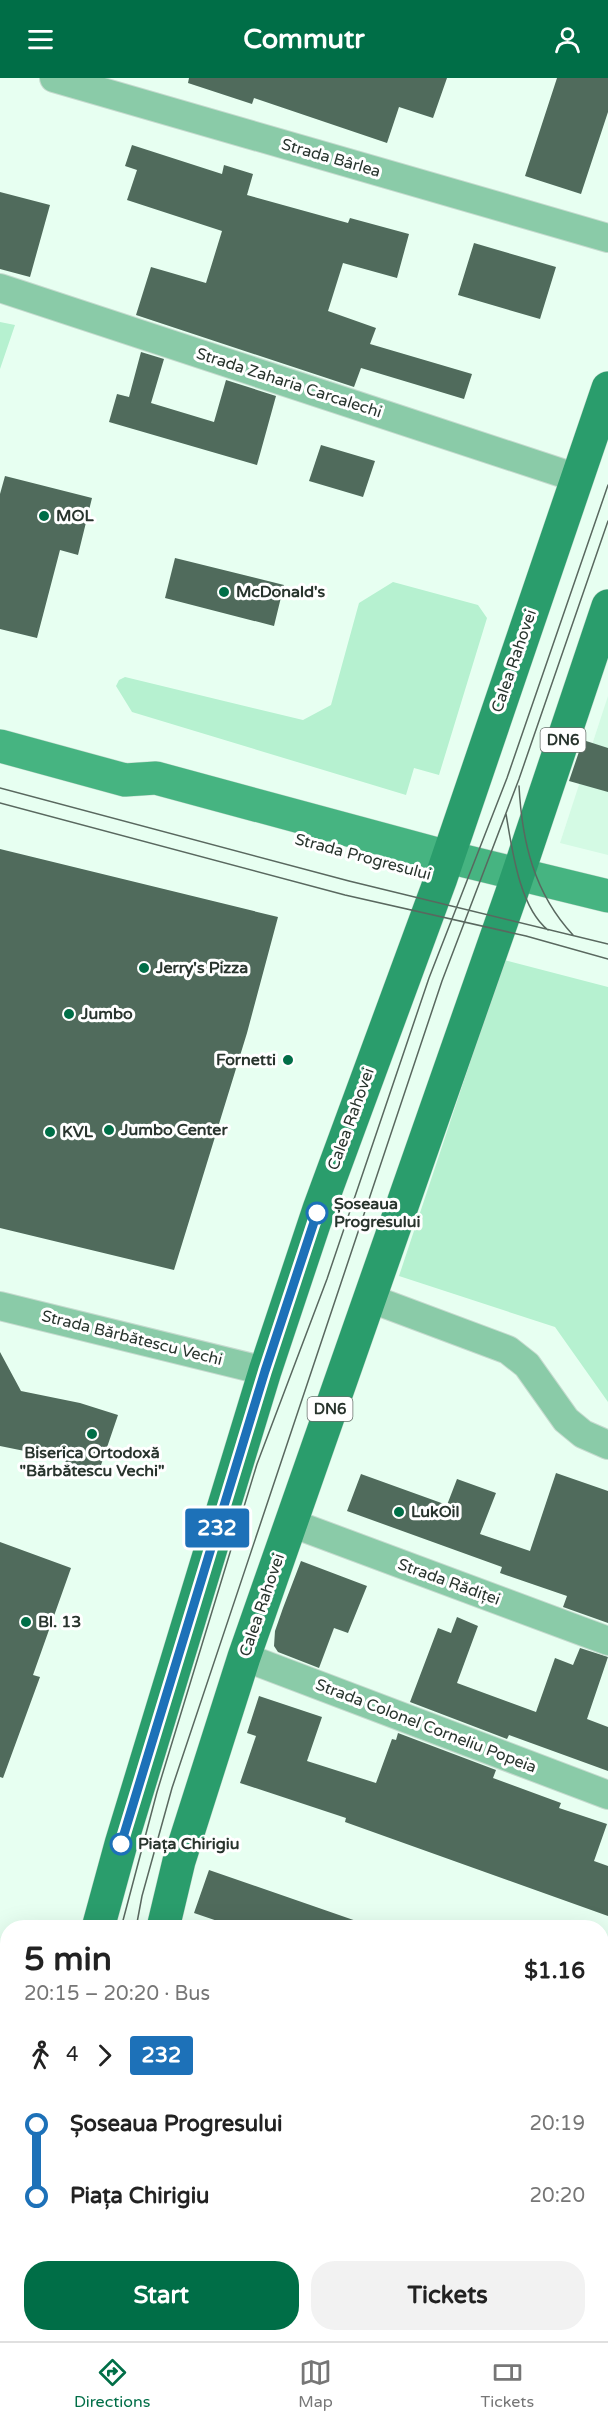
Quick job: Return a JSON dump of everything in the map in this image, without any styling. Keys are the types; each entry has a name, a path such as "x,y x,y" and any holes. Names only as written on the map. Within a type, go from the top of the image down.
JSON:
{"main road":[{"name":"Calea Rahovei","path":"100,1920 121,1844 265,1371 319,1209 445,868 608,388"},
{"name":"Calea Rahovei","path":"165,1920 179,1861 244,1657 515,885 608,606"},
{"name":"Strada Progresului","path":"0,746 125,780 156,778 445,868 515,885 608,919"},
{"name":"Strada Progresului","path":"515,885 608,896"}],"street":[{"name":"Strada Bârlea","path":"54,78 608,238"},
{"name":"Strada Zaharia Carcalechi","path":"0,288 577,478"},
{"path":"369,1298 508,1350 527,1365 566,1420 583,1434 608,1445"},
{"name":"Strada Bărbătescu Vechi","path":"0,1306 265,1371"},
{"name":"Strada Rădiței","path":"291,1523 608,1641"},
{"name":"Strada Colonel Corneliu Popeia","path":"244,1657 608,1795"}],"shaded area":[{"path":"0,322 15,325 0,369"},
{"path":"393,582 478,605 487,618 439,775 414,768 406,795 132,712 116,686 119,680 125,677 303,720 331,705 359,603"},
{"path":"608,696 608,855 560,843"},
{"path":"504,960 608,987 608,1402 555,1327 399,1276"}],"building":[{"path":"189,78 447,78 433,118 399,107 387,143 254,98 252,104 188,83"},
{"path":"557,78 608,78 608,112 581,194 525,176"},
{"path":"132,145 222,174 224,165 253,174 247,195 348,223 350,218 409,234 397,278 343,263 328,311 376,328 370,344 472,374 464,399 361,368 354,387 136,315 151,267 206,283 222,231 127,200 137,170 125,166"},
{"path":"0,192 50,205 30,277 0,269"},
{"path":"474,243 556,267 540,319 458,295"},
{"path":"141,352 164,359 151,403 214,422 226,380 276,396 257,465 109,422 117,394 129,397"},
{"path":"321,445 375,461 363,497 309,481"},
{"path":"5,476 92,498 78,555 60,550 37,638 0,629 0,494"},
{"name":"McDonald's","path":"175,558 284,585 274,626 165,598"},
{"path":"583,740 608,748 608,792 569,781"},
{"name":"Jumbo Center","path":"0,849 278,917 247,1033 174,1270 0,1228"},
{"path":"0,1352 21,1391 80,1403 118,1415 101,1465 91,1473 77,1477 71,1473 64,1459 0,1446"},
{"path":"556,1473 608,1491 608,1623 563,1607 567,1596 500,1573 502,1567 347,1511 361,1474 447,1505 457,1479 496,1493 480,1534 530,1551"},
{"name":"Bl. 13","path":"0,1542 71,1568 33,1675 40,1677 3,1778 0,1777"},
{"path":"301,1561 367,1586 348,1633 334,1628 319,1668 278,1652 274,1646 275,1631"},
{"path":"457,1617 478,1626 457,1683 536,1712 555,1658 573,1665 580,1648 608,1657 587,1719 608,1727 608,1771 509,1735 507,1739 410,1702 438,1628 451,1633"},
{"path":"259,1696 322,1717 307,1761 376,1783 392,1739 396,1740 398,1733 496,1770 493,1778 561,1803 559,1808 607,1824 594,1861 608,1866 608,1916 345,1822 346,1818 240,1783 256,1736 247,1733"},
{"path":"209,1870 353,1920 215,1920 194,1913"}],"tram line":[{"path":"123,1920 157,1792 257,1464 327,1279 429,978 507,778 608,485"},
{"path":"138,1920 172,1788 442,981 519,779 608,521"},
{"path":"519,786 523,827 532,866 549,902 573,935"},
{"path":"0,788 349,881 608,944"},
{"path":"0,803 345,895 526,936 608,959"},
{"path":"506,814 518,876 530,907 548,930"}],"bus line":[{"name":"232","path":"121,1844 265,1371 317,1213"}],"place":[{"name":"MOL","path":"44,516"},
{"name":"McDonald's","path":"224,592"},
{"name":"Jerry's Pizza","path":"144,968"},
{"name":"Jumbo","path":"69,1014"},
{"name":"Fornetti","path":"288,1060"},
{"name":"Jumbo Center","path":"109,1130"},
{"name":"KVL","path":"50,1132"},
{"name":"Șoseaua Progresului","path":"317,1213"},
{"name":"Biserica Ortodoxă \"Bărbătescu Vechi\"","path":"92,1434"},
{"name":"LukOil","path":"399,1512"},
{"name":"Bl. 13","path":"26,1622"},
{"name":"Piața Chirigiu","path":"121,1844"}]}
